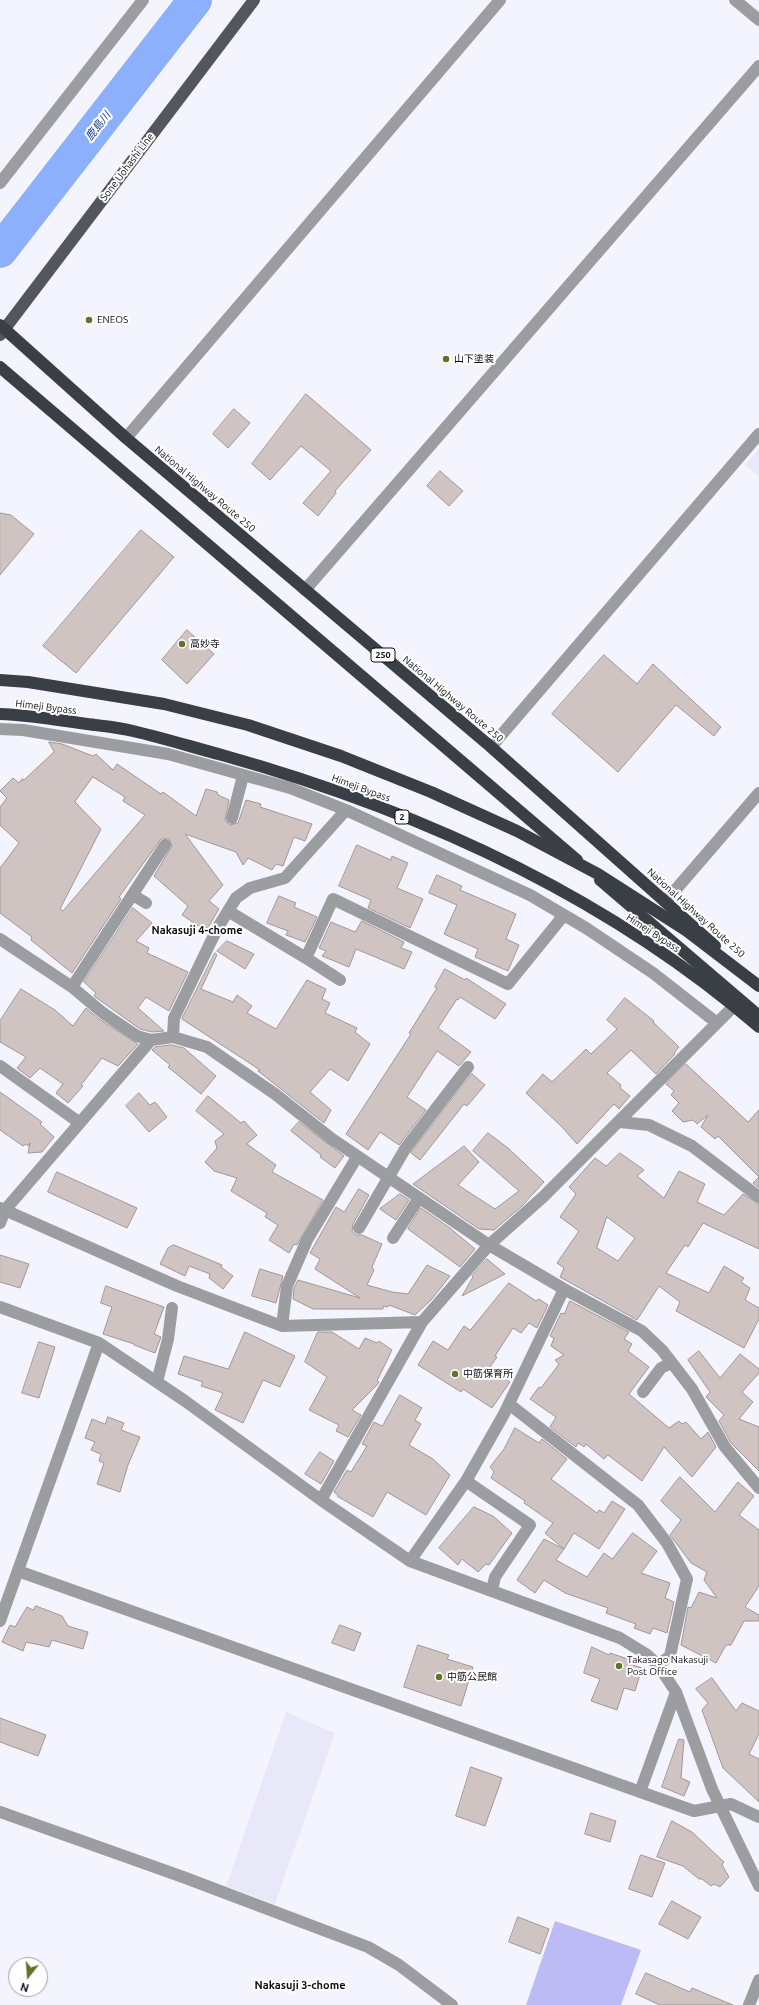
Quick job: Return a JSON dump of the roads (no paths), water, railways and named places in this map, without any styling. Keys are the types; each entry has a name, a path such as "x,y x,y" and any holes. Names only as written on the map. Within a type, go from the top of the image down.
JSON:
{"highway":[{"name":"National Highway Route 250","path":"1,329 126,438 491,747 759,986"},
{"path":"0,367 759,1016"},
{"name":"Himeji Bypass","path":"0,680 28,682 164,704 248,725 341,756 424,789 517,831 598,874 687,931 759,986"},
{"name":"Himeji Bypass","path":"0,714 27,715 132,731 276,771 363,801 452,837 530,874 603,915 672,960 729,1001 759,1028"}],"main road":[{"name":"Sone Uohashi Line","path":"1,329 254,0"}],"street":[{"path":"0,183 143,0"},
{"path":"126,438 500,0"},
{"path":"735,0 759,20"},
{"path":"305,590 759,66"},
{"path":"491,747 759,434"},
{"path":"0,729 23,730 168,754 290,788 346,810 530,895 564,915 653,973 718,1023"},
{"path":"232,818 243,776"},
{"path":"665,902 759,793"},
{"path":"173,1037 174,1018 217,929 236,898 250,888 286,878 346,810"},
{"path":"72,987 165,845"},
{"path":"133,895 146,903"},
{"path":"306,958 333,899 508,984 564,915"},
{"path":"228,911 340,980"},
{"path":"0,938 72,987 108,1017 138,1036 150,1040 173,1037 207,1047 275,1094 332,1140 488,1245 642,1332 662,1350 692,1389 725,1447 759,1488"},
{"path":"321,1500 422,1322 488,1245 544,1197 740,1000"},
{"path":"0,1223 3,1209 80,1123 150,1040"},
{"path":"0,1066 80,1123"},
{"path":"359,1228 405,1149 468,1067"},
{"path":"620,1122 649,1125 692,1146 759,1197"},
{"path":"282,1326 287,1286 307,1240 357,1157"},
{"path":"392,1238 419,1198"},
{"path":"3,1209 177,1286 282,1326 422,1322"},
{"path":"410,1561 466,1481 509,1404 564,1289"},
{"path":"0,1307 99,1342 321,1500 410,1561 620,1638 646,1654 658,1665 676,1692 712,1789 759,1886"},
{"path":"157,1382 168,1339 172,1308"},
{"path":"0,1621 99,1342"},
{"path":"643,1392 661,1368 671,1363"},
{"path":"509,1404 638,1505 667,1543 687,1579 670,1656 658,1665"},
{"path":"466,1481 530,1526 495,1577 492,1590"},
{"path":"18,1571 694,1811 731,1804 759,1817"},
{"path":"640,1792 676,1692"},
{"path":"0,1812 183,1877 368,1947 399,1965 452,2005"},
{"path":"749,2005 759,1980"}],"waterway":[{"name":"鹿島川","path":"0,251 195,0"}],"place":[{"name":"ENEOS","path":"89,320"},
{"name":"山下塗装","path":"446,359"},
{"name":"高妙寺","path":"182,644"},
{"name":"中筋保育所","path":"455,1374"},
{"name":"Takasago Nakasuji Post Office","path":"619,1666"},
{"name":"中筋公民館","path":"439,1677"}],"district":[{"name":"Nakasuji 4-chome","path":"197,930"},
{"name":"Nakasuji 3-chome","path":"300,1985"}]}
